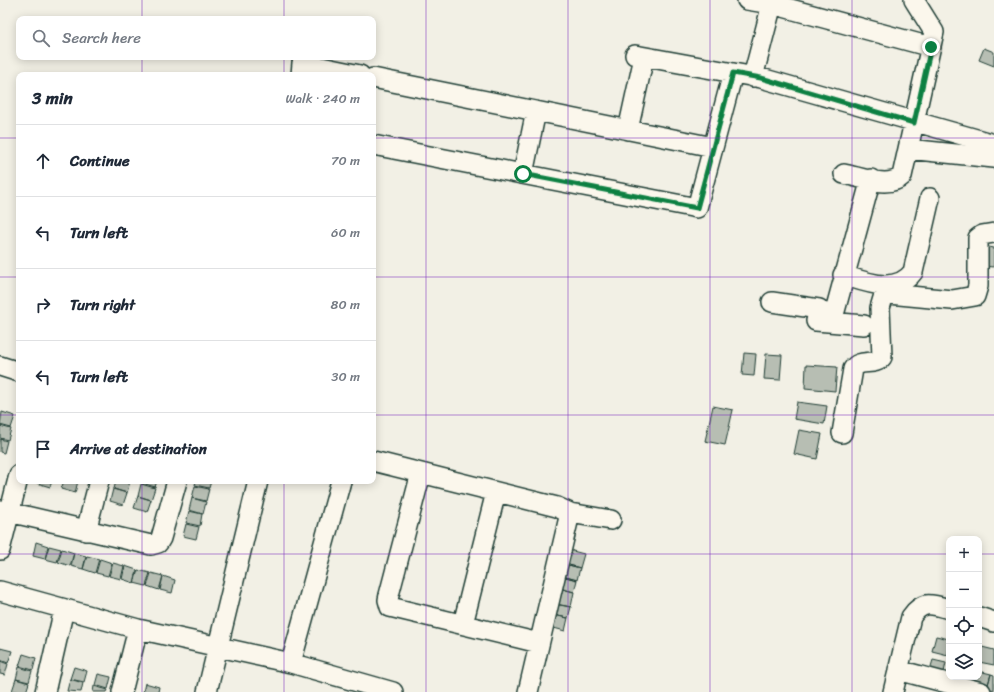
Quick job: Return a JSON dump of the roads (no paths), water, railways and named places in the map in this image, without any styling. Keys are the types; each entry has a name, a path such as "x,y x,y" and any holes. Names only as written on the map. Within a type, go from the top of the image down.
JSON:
{"street":[{"path":"748,0 772,4 931,47"},
{"path":"844,174 887,182 898,180 902,176 934,32 914,0"},
{"path":"753,77 772,4"},
{"path":"628,130 640,56 753,77 994,144"},
{"path":"301,72 302,63 346,72"},
{"path":"376,146 697,208 733,73"},
{"path":"376,79 713,147"},
{"path":"523,174 536,111"},
{"path":"908,149 994,158"},
{"path":"828,314 843,275 871,179"},
{"path":"843,275 881,285 891,285 905,281 913,272 930,198"},
{"path":"842,433 853,369 857,364 878,361 882,357 880,308 883,298 889,294 952,300 975,296 978,286 978,238 982,235 994,233"},
{"path":"772,302 828,314 864,325"},
{"path":"0,366 16,371"},
{"path":"376,462 496,492 570,513 611,520"},
{"path":"421,473 388,600 390,607 539,643"},
{"path":"0,550 4,511 16,482"},
{"path":"86,531 98,484"},
{"path":"4,511 146,545 154,544 161,538 176,484"},
{"path":"207,692 257,484"},
{"path":"290,663 339,484"},
{"path":"462,624 496,492"},
{"path":"528,692 570,513"},
{"path":"0,591 64,609 218,648 290,663 393,692"},
{"path":"893,692 911,617 917,609 932,604 946,608"},
{"path":"45,692 64,609"},
{"path":"982,618 994,622"},
{"path":"122,692 138,628"},
{"path":"898,670 981,692"}]}
